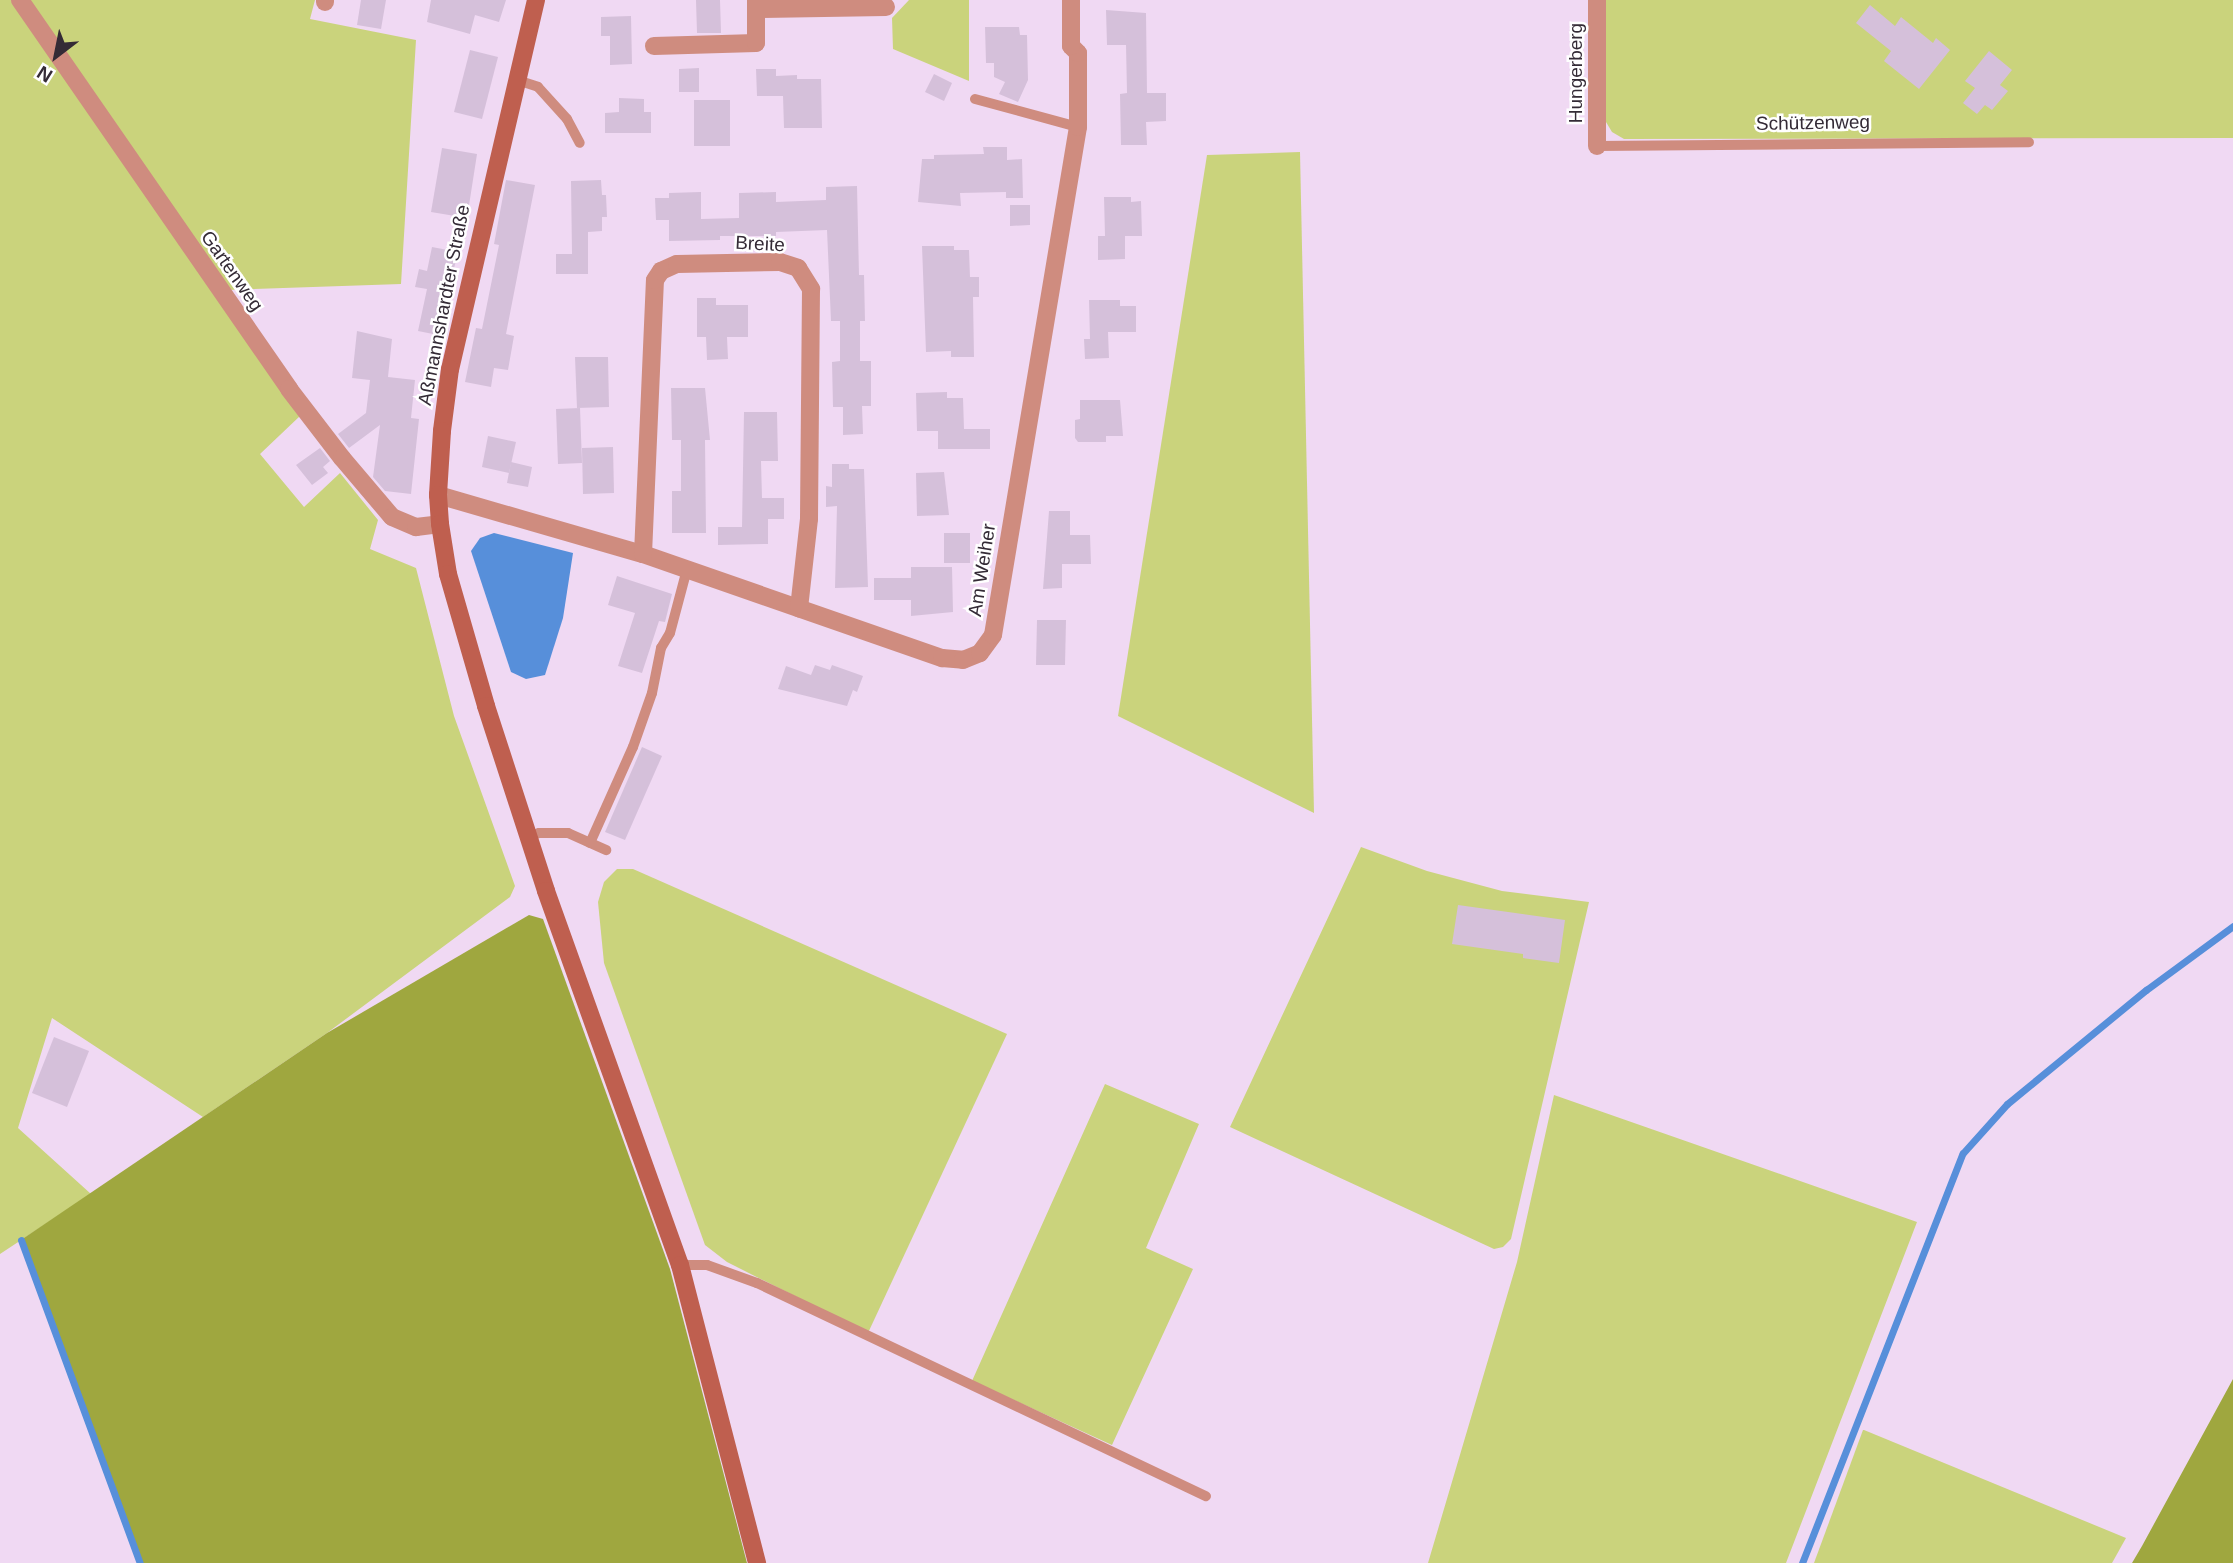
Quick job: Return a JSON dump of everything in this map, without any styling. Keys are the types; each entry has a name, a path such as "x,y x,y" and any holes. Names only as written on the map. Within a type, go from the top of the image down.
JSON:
{"main road":[{"name":"Aßmannshardter Straße","path":"536,0 480,229 450,369 438,495 440,524 460,622 528,837 680,1265 757,1563"}],"street":[{"name":"Gartenweg","path":"20,0 281,378 342,458 393,517 416,527 440,524"},
{"name":"Am Weiher","path":"438,495 643,554 942,658 963,660 980,653 993,635 1078,127 1078,53 1071,46 1071,0"},
{"name":"Hungerberg","path":"1597,0 1597,146"},
{"path":"654,46 756,43 756,4 886,7"},
{"name":"Breite","path":"643,554 655,280 661,271 677,264 780,262 798,268 811,289 809,507 799,608"}],"lane":[{"path":"517,80 538,87 567,119 580,143"},
{"path":"975,99 1078,127"},
{"name":"Schützenweg","path":"1597,146 2029,142"},
{"path":"590,844 633,747 652,693 661,648 670,633 687,569"},
{"path":"528,837 539,833 568,834 606,850"},
{"path":"680,1265 707,1265 757,1283 1206,1496"}],"green space":[{"path":"0,0 15,0 300,416 260,454 304,507 340,473 378,520 370,549 416,568 454,716 515,886 510,897 327,1033 203,1117 52,1018 18,1128 91,1194 0,1254"},
{"path":"26,0 315,0 310,19 416,40 401,284 226,290"},
{"path":"909,0 969,0 969,81 893,49 892,18"},
{"path":"1603,0 2233,0 2233,138 1624,139 1612,132 1606,122"},
{"path":"1300,152 1314,813 1118,716 1207,155"},
{"path":"1361,847 1427,871 1502,891 1589,902 1511,1239 1503,1247 1494,1249 1230,1127"},
{"path":"617,869 633,869 1007,1034 868,1333 727,1262 705,1245 604,963 598,902 604,882"},
{"path":"529,915 543,919 670,1269 747,1563 140,1563 21,1240 327,1033"},
{"path":"1105,1084 1199,1124 1146,1248 1193,1269 1112,1445 972,1381"},
{"path":"1554,1095 1917,1222 1786,1563 1428,1563 1517,1262"},
{"path":"2233,1379 2233,1563 2132,1563 2142,1546"},
{"path":"1863,1430 2126,1538 2112,1563 1814,1563"}],"water":[{"path":"494,533 573,553 563,618 545,675 526,679 511,672 471,551 480,538"}],"building":[{"path":"361,0 386,0 381,29 357,25"},
{"path":"431,0 506,0 499,22 475,15 470,34 427,22"},
{"path":"696,0 720,0 721,33 697,33"},
{"path":"1870,5 1895,26 1901,17 1933,43 1936,38 1950,50 1919,89 1884,61 1891,51 1856,23"},
{"path":"1106,10 1146,13 1147,93 1166,93 1166,121 1146,122 1147,145 1121,145 1120,94 1127,93 1126,45 1107,45"},
{"path":"631,16 632,64 610,65 610,36 601,36 601,17"},
{"path":"985,27 1019,27 1020,35 1027,35 1028,80 1018,102 999,94 1005,82 994,77 994,63 986,63"},
{"path":"470,50 498,57 482,119 454,112"},
{"path":"1989,51 2012,70 2000,85 2008,91 1992,110 1985,105 1977,114 1963,103 1975,88 1965,81"},
{"path":"699,68 699,92 679,92 679,69"},
{"path":"756,69 776,69 776,76 797,75 797,79 821,79 822,128 784,128 783,96 757,96"},
{"path":"934,74 952,83 944,101 925,92"},
{"path":"619,98 644,99 644,112 651,112 651,133 605,133 605,113 619,112"},
{"path":"694,100 730,100 730,146 694,146"},
{"path":"983,147 1007,147 1007,160 1022,159 1023,198 1006,198 1006,192 960,193 961,206 918,202 922,159 934,159 934,155 984,154"},
{"path":"442,148 477,154 467,218 431,212"},
{"path":"506,180 535,185 506,334 514,336 508,370 494,368 491,387 465,382 476,328 482,329 499,245 494,244"},
{"path":"601,180 602,195 606,195 607,217 602,217 602,231 588,232 588,274 556,274 556,254 572,254 571,181"},
{"path":"857,186 859,275 864,275 865,321 860,321 860,361 871,361 871,406 862,406 863,434 843,435 843,407 833,407 832,362 840,361 840,321 831,321 827,230 776,232 776,236 720,236 720,240 669,241 669,220 656,220 655,198 669,198 669,193 701,192 701,219 739,218 739,193 776,192 776,202 826,200 826,187"},
{"path":"1104,197 1131,197 1131,202 1141,201 1142,236 1125,236 1125,259 1098,260 1098,236 1105,236"},
{"path":"1010,205 1030,205 1030,225 1010,226"},
{"path":"922,246 954,246 954,250 969,250 970,277 979,277 979,297 973,297 974,357 951,357 951,351 926,352"},
{"path":"432,247 458,252 438,335 418,331 427,289 415,287 419,269 427,271"},
{"path":"697,298 716,298 716,305 748,305 748,337 727,337 728,359 707,360 706,337 697,337"},
{"path":"1089,300 1120,300 1120,306 1136,306 1136,332 1108,332 1109,358 1085,359 1084,339 1090,339"},
{"path":"357,331 392,339 388,377 415,380 411,418 419,419 411,494 385,491 373,477 380,425 349,448 338,434 366,413 370,380 352,378"},
{"path":"575,357 608,357 609,407 577,408"},
{"path":"671,388 705,388 710,440 705,440 706,533 672,533 672,491 681,491 681,440 672,440"},
{"path":"947,392 947,398 963,398 964,429 990,429 990,449 938,449 938,431 917,431 916,393"},
{"path":"1080,400 1120,400 1123,436 1106,436 1106,442 1078,442 1075,438 1075,420 1080,419"},
{"path":"580,408 582,463 558,464 556,409"},
{"path":"744,412 777,412 778,461 761,461 762,498 784,498 784,519 768,519 768,544 718,545 718,527 742,527"},
{"path":"488,436 516,442 509,473 482,467"},
{"path":"613,447 614,493 583,494 582,448"},
{"path":"320,448 330,461 323,467 328,473 312,485 296,465"},
{"path":"511,462 532,467 528,487 507,483"},
{"path":"832,464 849,464 849,469 864,469 868,587 835,588 837,506 826,507 826,486 832,487"},
{"path":"944,472 949,515 917,516 916,473"},
{"path":"1049,511 1070,511 1070,535 1090,535 1091,564 1062,564 1062,588 1043,589"},
{"path":"944,533 970,533 970,563 944,563"},
{"path":"911,567 952,567 953,612 911,616 911,600 874,600 874,578 911,578"},
{"path":"617,576 672,594 665,622 659,621 642,673 618,666 635,613 608,605"},
{"path":"1037,620 1066,620 1065,665 1036,665"},
{"path":"815,665 830,670 832,665 863,676 857,692 853,690 847,706 778,689 786,666 811,675"},
{"path":"642,747 662,756 625,840 605,832"},
{"path":"1458,905 1565,920 1559,963 1523,958 1523,954 1452,944"},
{"path":"54,1037 89,1051 67,1107 32,1093"}],"waterway":[{"path":"1802,1563 1963,1153 2007,1104 2146,990 2233,926"},
{"path":"21,1240 140,1563"}]}
